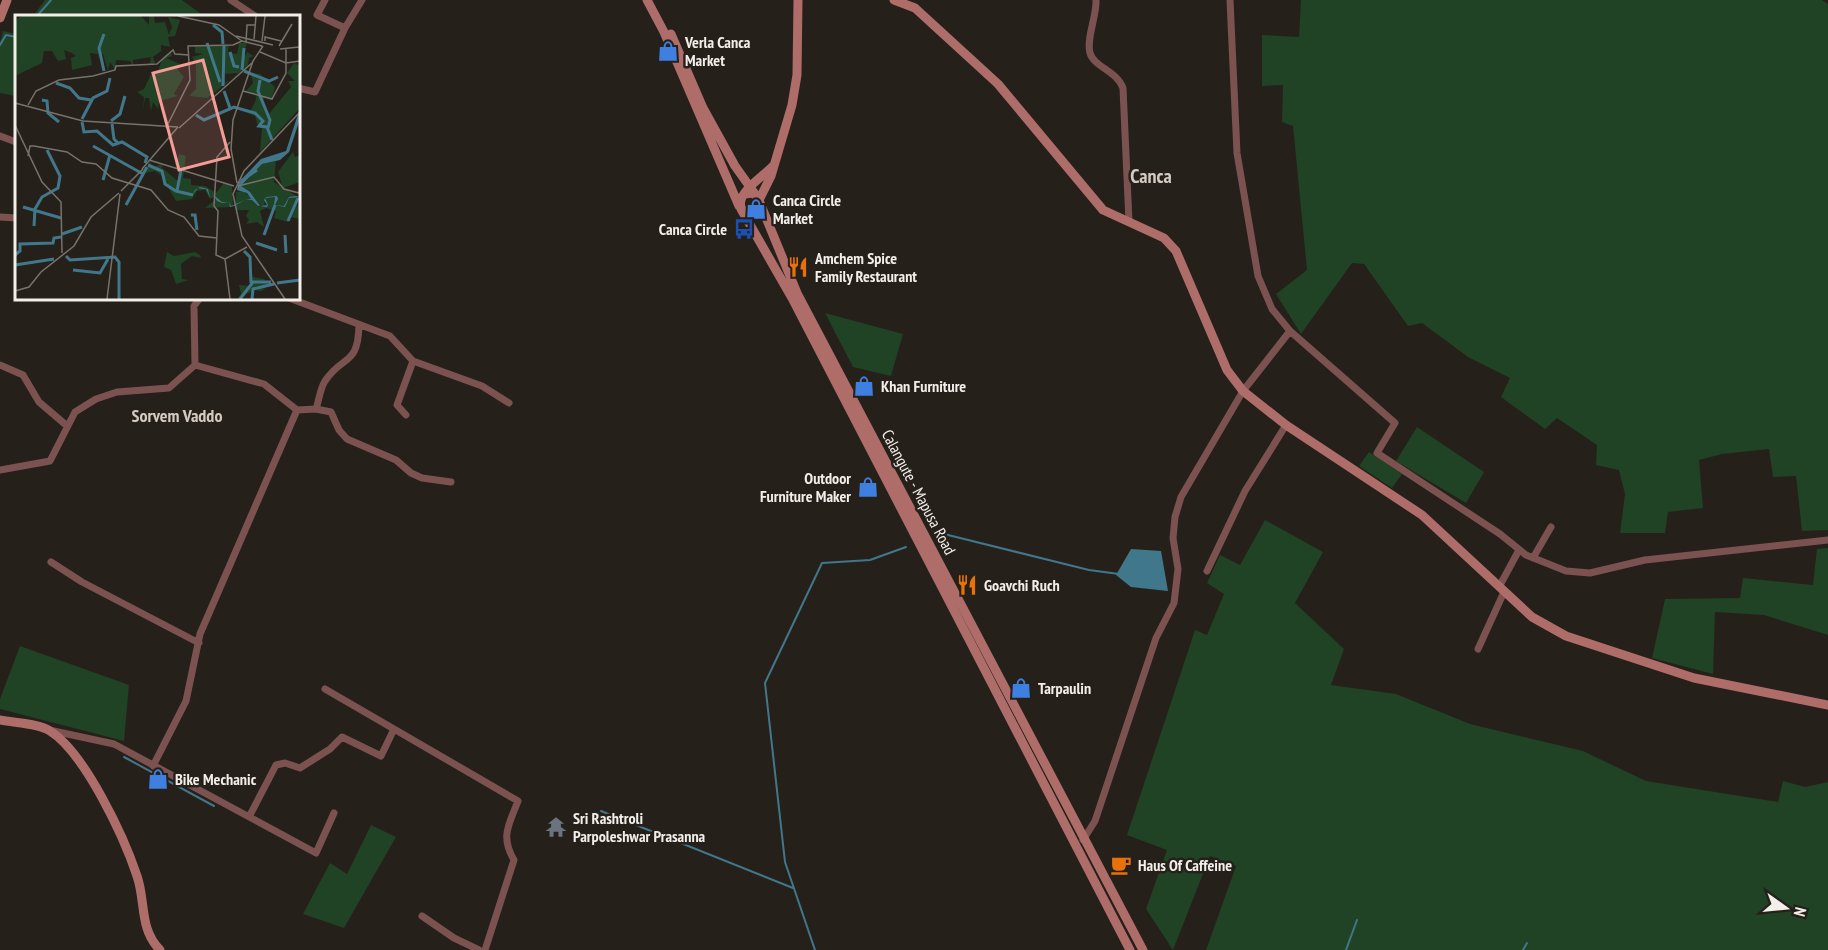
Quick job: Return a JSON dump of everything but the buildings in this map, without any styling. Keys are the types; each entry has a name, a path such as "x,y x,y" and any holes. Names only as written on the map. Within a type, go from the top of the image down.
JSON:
{"main road":[{"path":"0,18 7,0"},
{"name":"Calangute - Mapusa Road","path":"647,0 664,32 740,207 792,298 1130,950"},
{"name":"Calangute - Mapusa Road","path":"654,0 703,108 754,196 797,292 1143,950"},
{"path":"773,166 754,196 752,213 740,207 740,199 754,196 768,183 783,140 795,85 798,0"},
{"path":"894,0 916,4 998,84 1103,210 1164,238 1176,251 1227,370 1243,391 1286,425 1422,515 1532,617 1566,636 1694,678 1828,705"},
{"path":"0,720 49,730 70,750 94,781 137,877 146,929 160,950"}],"street":[{"path":"231,0 254,15"},
{"path":"325,0 317,15 345,28"},
{"path":"300,88 315,92 345,28 362,0"},
{"path":"1096,0 1090,52 1093,60 1119,77 1123,88 1129,222"},
{"path":"1230,0 1237,153 1258,276 1272,309 1290,331 1395,423 1377,453 1452,501 1519,550 1566,571 1590,573 1645,560 1828,540"},
{"path":"0,136 15,142"},
{"path":"0,217 15,218"},
{"path":"0,470 50,461 66,425 75,412 96,399 117,392 169,388 195,365 194,306 198,300"},
{"path":"294,300 390,336 413,361 482,386 509,403"},
{"path":"316,409 326,380 354,356 359,342 359,325"},
{"path":"1076,845 1084,838 1095,821 1156,638 1174,603 1178,569 1173,538 1175,518 1181,497 1243,391 1290,331"},
{"path":"406,414 397,405 413,361"},
{"path":"0,365 23,375 39,402 66,425"},
{"path":"195,365 264,384 297,410 316,409 331,412 339,430 347,439 396,460 411,473 422,478 451,482"},
{"path":"153,766 186,701 200,634 297,410"},
{"path":"1207,571 1245,491 1286,425"},
{"path":"1533,558 1551,527"},
{"path":"1478,649 1519,550"},
{"path":"51,562 82,582 199,643"},
{"path":"325,689 518,801 505,834 507,847 514,860 485,950"},
{"path":"250,815 276,765 285,763 300,768 330,749 342,737 381,756 394,729"},
{"path":"49,730 114,744 316,852 334,813"},
{"path":"422,915 454,938 479,950"}],"green space":[{"path":"45,0 182,0 203,15 34,15"},
{"path":"1301,0 1822,0 1828,4 1828,530 1802,531 1796,476 1773,477 1769,449 1722,454 1699,460 1703,508 1668,512 1665,533 1620,533 1625,494 1619,470 1596,465 1597,445 1557,418 1545,429 1501,397 1510,378 1468,357 1422,323 1408,326 1364,264 1352,263 1301,334 1276,294 1307,270 1293,126 1282,122 1283,85 1262,86 1262,35 1299,37"},
{"path":"3,31 15,34 15,96 0,93 0,43"},
{"path":"825,313 903,334 891,376 853,367"},
{"path":"1417,427 1484,472 1466,503 1396,461"},
{"path":"1369,452 1402,474 1392,488 1359,466"},
{"path":"1265,520 1323,552 1295,603 1344,649 1331,685 1396,694 1470,724 1583,751 1646,781 1778,802 1783,781 1805,787 1828,782 1828,950 1206,950 1236,866 1210,856 1173,950 1146,909 1167,850 1127,835 1195,630 1207,635 1224,594 1207,583 1220,555 1240,565"},
{"path":"1828,548 1828,635 1764,615 1715,612 1713,674 1652,658 1665,599 1740,598 1743,578 1813,585 1817,549"},
{"path":"20,646 129,685 124,741 0,709 0,699"},
{"path":"371,825 396,837 344,928 303,914 330,863 347,874"}],"water":[{"path":"1131,549 1161,551 1168,591 1131,587 1116,575"}],"waterway":[{"path":"38,15 51,0"},
{"path":"0,45 6,35 15,37"},
{"path":"940,533 1089,570 1119,574"},
{"path":"815,950 785,862 765,683 822,563 870,560 906,547"},
{"path":"124,757 214,806"},
{"path":"601,811 793,888"},
{"path":"1346,950 1357,920"},
{"path":"1523,950 1527,943"}],"place":[{"name":"Verla Canca Market","path":"668,51"},
{"name":"Canca Circle Market","path":"756,209"},
{"name":"Canca Circle","path":"744,229"},
{"name":"Amchem Spice Family Restaurant","path":"798,267"},
{"name":"Khan Furniture","path":"864,386"},
{"name":"Outdoor Furniture Maker","path":"868,487"},
{"name":"Goavchi Ruch","path":"967,585"},
{"name":"Tarpaulin","path":"1021,688"},
{"name":"Bike Mechanic","path":"158,779"},
{"name":"Sri Rashtroli Parpoleshwar Prasanna","path":"556,827"},
{"name":"Haus Of Caffeine","path":"1121,865"}],"district":[{"name":"Canca","path":"1151,176"},
{"name":"Sorvem Vaddo","path":"177,415"}]}
